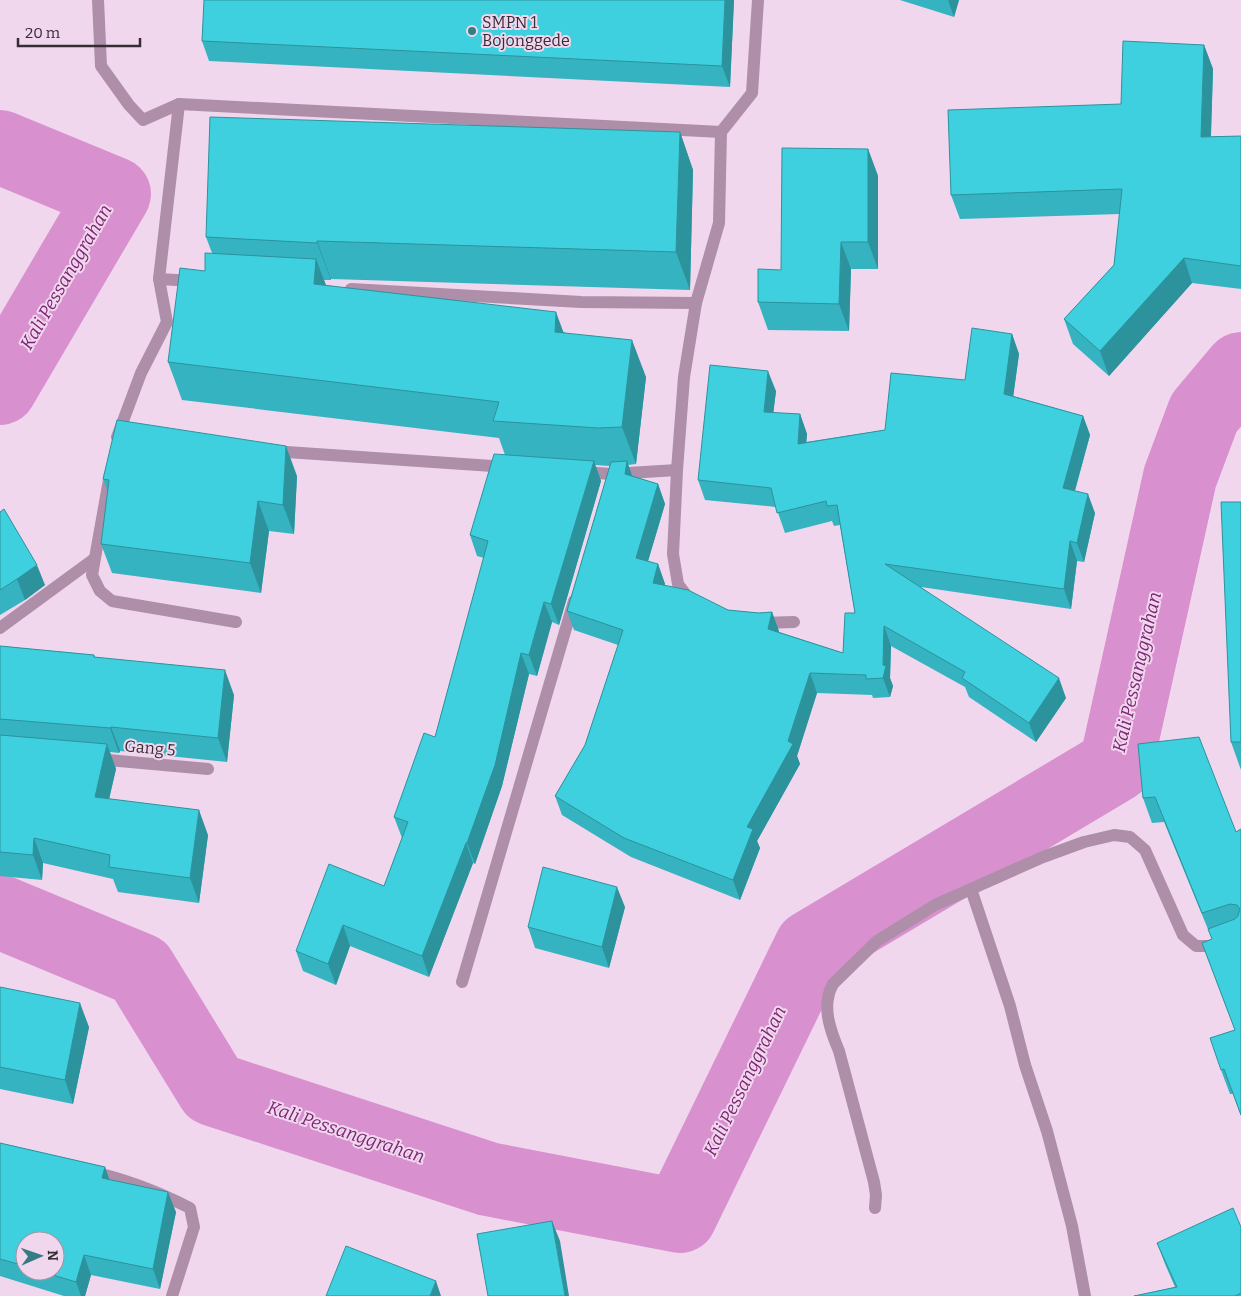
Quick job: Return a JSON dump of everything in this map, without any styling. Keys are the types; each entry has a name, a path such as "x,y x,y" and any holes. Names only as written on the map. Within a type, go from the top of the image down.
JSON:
{"street":[{"path":"98,0 101,66 129,105 144,120 179,104 721,132"},
{"path":"705,606 687,596 678,584 673,554 676,470 684,377 696,302 719,223 721,132 752,93 758,0"},
{"path":"179,104 159,279 167,322 142,373 117,447 92,575 100,591 112,601 236,622"},
{"path":"159,279 207,282"},
{"path":"343,289 580,302 696,302"},
{"path":"255,450 522,468"},
{"path":"572,471 610,478 676,470"},
{"path":"0,628 94,559"},
{"path":"462,982 578,589"},
{"path":"745,622 767,624 794,622"},
{"name":"Gang 5","path":"89,759 208,769"},
{"path":"875,1208 874,1182 826,1004 828,992 841,976 878,941 934,905 1043,857 1084,842 1114,835 1130,838 1145,850 1183,935 1196,946 1213,946 1241,936"},
{"path":"971,889 1010,1006 1025,1065 1047,1131 1072,1226 1085,1296"},
{"path":"80,1169 120,1179 162,1194 190,1208 194,1227 172,1296"}],"building":[{"name":"SMPN 1 Bojonggede","path":"204,0 725,0 722,66 202,41"},
{"path":"1123,41 1204,45 1201,137 1241,136 1241,266 1184,258 1100,351 1064,319 1114,265 1122,189 951,195 948,110 1121,104"},
{"path":"210,117 680,132 676,252 317,241 317,243 206,237"},
{"path":"782,148 868,149 868,242 841,242 839,304 758,302 758,269 781,270"},
{"path":"205,253 316,259 314,284 556,312 555,332 632,340 622,427 598,428 493,421 499,402 168,362 180,268 205,271"},
{"path":"972,328 1012,334 1004,394 1083,416 1063,488 1088,494 1077,543 1070,541 1064,589 885,564 1059,678 1029,723 962,678 965,672 884,626 883,665 886,666 883,678 866,679 866,675 810,673 788,741 793,744 747,827 753,829 733,880 624,838 555,796 585,745 623,630 567,611 611,462 627,461 625,474 658,484 636,558 658,564 653,583 688,590 728,610 759,613 772,612 768,629 843,653 845,613 855,613 837,505 827,506 826,501 777,513 771,488 698,480 710,365 768,371 764,412 800,414 798,444 885,430 891,373 965,380"},
{"path":"117,420 286,446 283,505 258,501 250,563 101,544 109,480 103,479"},
{"path":"494,454 594,461 551,604 544,602 529,655 521,653 495,765 467,843 422,956 343,925 328,964 296,951 329,864 384,886 408,822 394,817 424,733 435,737 488,541 470,535"},
{"path":"1221,502 1241,502 1241,742 1231,742"},
{"path":"4,509 37,565 0,590 0,512"},
{"path":"0,646 225,670 218,738 111,727 0,719"},
{"path":"0,735 107,744 95,797 199,810 190,878 109,867 110,855 34,838 33,855 0,852"},
{"path":"1199,737 1236,832 1241,829 1241,1115 1224,1069 1221,1070 1210,1038 1235,1030 1202,943 1212,939 1208,929 1235,919 1240,909 1237,905 1230,904 1202,913 1155,797 1143,798 1138,744"},
{"path":"543,867 617,887 602,947 528,927"},
{"path":"0,987 80,1003 65,1080 0,1067"},
{"path":"0,1143 105,1167 102,1178 168,1192 153,1269 84,1255 76,1282 65,1279 65,1231 15,1231 15,1263 0,1259"},
{"path":"1233,1208 1241,1227 1241,1293 1235,1296 1134,1296 1177,1287 1157,1243"},
{"path":"552,1221 565,1296 488,1296 477,1234"},
{"path":"346,1246 436,1281 430,1296 326,1296"}],"waterway":[{"name":"Kali Pessanggrahan","path":"0,147 114,194 0,388"},
{"name":"Kali Pessanggrahan","path":"0,912 140,970 213,1089 488,1179 680,1216 811,947 1116,765 1180,477 1204,413 1241,369"}],"place":[{"name":"SMPN 1 Bojonggede","path":"472,31"}]}
